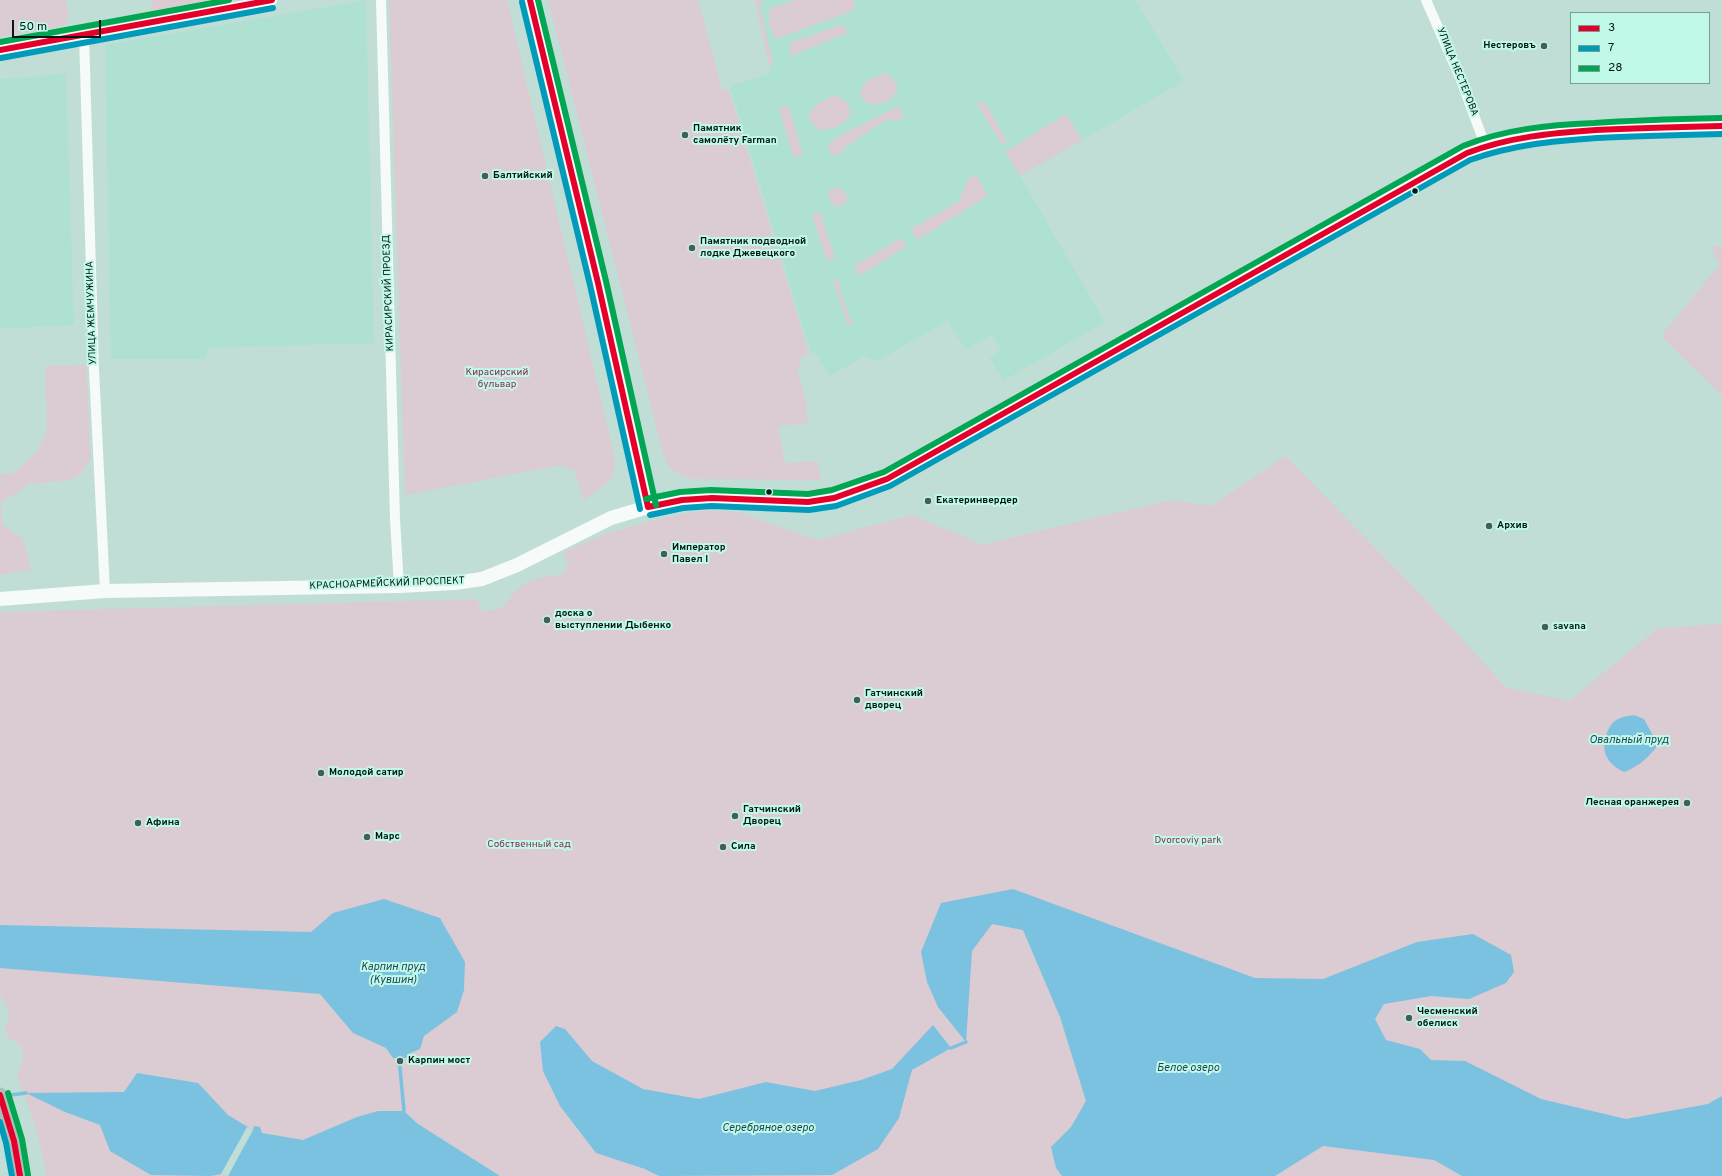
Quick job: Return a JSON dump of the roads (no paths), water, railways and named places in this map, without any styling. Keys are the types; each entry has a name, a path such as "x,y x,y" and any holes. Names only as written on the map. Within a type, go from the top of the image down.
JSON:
{"main road":[{"name":"КРАСНОАРМЕЙСКИЙ ПРОСПЕКТ","path":"0,598 105,591 399,586 455,583 482,579 517,565 611,518 648,507 682,500 712,498 808,502 834,498 887,479 1467,153 1485,145 1532,134 1722,126"},
{"path":"0,1095 14,1141 20,1176"}],"street":[{"path":"0,50 272,0"},
{"name":"КИРАСИРСКИЙ ПРОЕЗД","path":"381,0 395,519 399,586"},
{"path":"530,0 598,283 648,507"},
{"name":"УЛИЦА НЕСТЕРОВА","path":"1426,0 1461,80 1485,145"},
{"name":"УЛИЦА ЖЕМЧУЖИНА","path":"84,35 94,370 105,591"}],"water":[{"name":"Овальный пруд","path":"1634,715 1644,719 1658,745 1643,761 1624,772 1613,765 1607,758 1604,747 1605,741 1609,728 1615,721 1623,717"},
{"name":"Белое озеро","path":"1013,889 1255,978 1323,979 1417,942 1473,934 1511,955 1514,972 1506,983 1469,999 1431,996 1384,1004 1375,1019 1386,1040 1420,1049 1431,1060 1465,1061 1541,1099 1626,1119 1708,1104 1722,1096 1722,1176 1462,1176 1434,1160 1323,1146 1275,1176 1062,1176 1056,1168 1051,1147 1071,1127 1086,1101 1060,1017 1023,930 992,924 972,951 966,1042 938,1007 927,982 921,952 941,903"},
{"name":"Карпин пруд (Кувшин)","path":"384,899 440,918 465,962 464,990 457,1012 424,1036 420,1049 408,1054 407,1058 393,1058 386,1048 353,1033 320,994 0,968 0,925 311,932 333,913"},
{"name":"Серебряное озеро","path":"933,1025 951,1048 912,1070 899,1118 878,1149 832,1175 659,1176 645,1169 596,1153 560,1106 543,1071 540,1042 556,1026 565,1029 592,1061 643,1089 699,1099 766,1082 815,1091 861,1080 892,1069"},
{"path":"137,1073 198,1083 228,1115 253,1130 254,1126 260,1127 262,1133 303,1140 357,1117 378,1111 404,1111 418,1124 500,1176 226,1176 221,1174 211,1176 151,1175 110,1151 100,1125 65,1112 26,1093 124,1092"}],"waterway":[{"path":"951,1048 966,1042"},
{"path":"399,1058 404,1111"},
{"path":"3,1096 26,1093"}],"place":[{"name":"Нестеровъ","path":"1544,46"},
{"name":"Памятник самолёту Farman","path":"685,135"},
{"name":"Балтийский","path":"485,176"},
{"name":"Памятник подводной лодке Джевецкого","path":"692,248"},
{"name":"Екатеринвердер","path":"928,501"},
{"name":"Архив","path":"1489,526"},
{"name":"Император Павел I","path":"664,554"},
{"name":"доска о выступлении Дыбенко","path":"547,620"},
{"name":"savana","path":"1545,627"},
{"name":"Гатчинский дворец","path":"857,700"},
{"name":"Молодой сатир","path":"321,773"},
{"name":"Лесная оранжерея","path":"1687,803"},
{"name":"Гатчинский Дворец","path":"735,816"},
{"name":"Афина","path":"138,823"},
{"name":"Марс","path":"367,837"},
{"name":"Сила","path":"723,847"},
{"name":"Чесменский обелиск","path":"1409,1018"},
{"name":"Карпин мост","path":"400,1061"}],"park label":[{"name":"Кирасирский бульвар","path":"497,378"},
{"name":"Dvorcoviy park","path":"1188,841"},
{"name":"Собственный сад","path":"529,845"}]}
